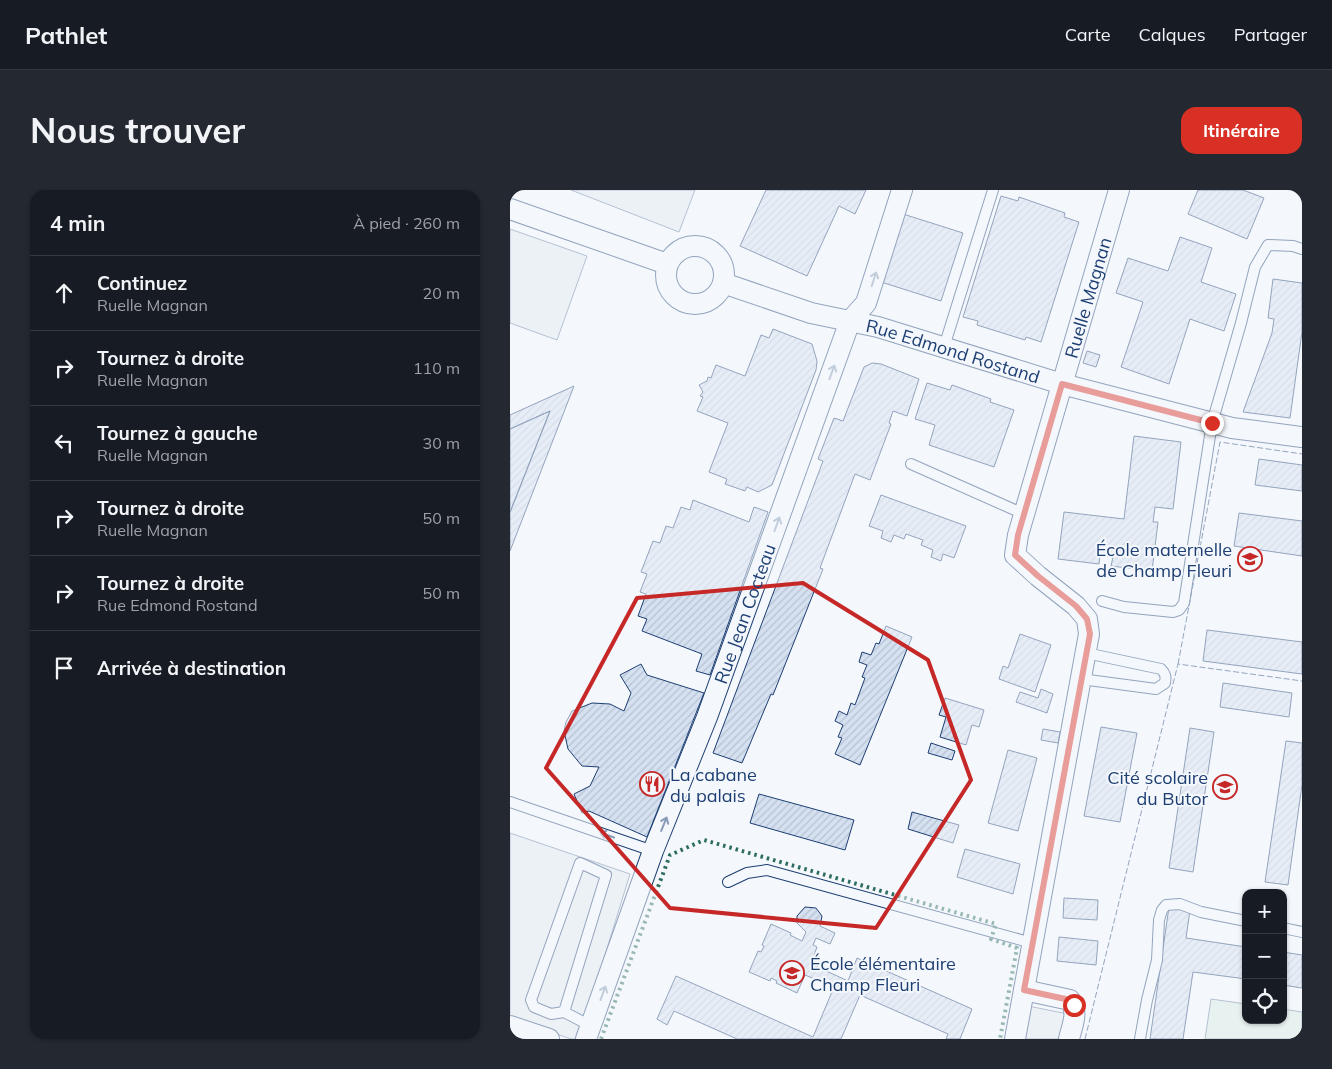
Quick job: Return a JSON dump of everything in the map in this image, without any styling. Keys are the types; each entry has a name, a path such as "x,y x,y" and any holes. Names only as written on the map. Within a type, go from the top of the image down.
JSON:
{"street":[{"name":"Rue Jean Cocteau","path":"589,1032 653,851 707,716 850,321 866,303 902,190"},
{"name":"Ruelle Magnan","path":"1015,1039 1090,634 1087,619 1076,606 1015,555 1024,514 1062,384 1114,191"},
{"path":"510,209 667,264"},
{"path":"694,246 706,248 717,256 724,269 723,283 718,293 710,300 699,304 688,303 676,298 669,288 665,277 667,264 673,255 683,248 694,246"},
{"name":"Rue Edmond Rostand","path":"723,283 810,313 878,327 1062,384 1232,428 1302,436"},
{"path":"1024,990 1070,1000 1074,1005 1075,1012 1069,1039"},
{"path":"510,1026 549,1039"}],"lane":[{"path":"944,347 993,190"},
{"path":"1102,601 1124,607 1173,612 1179,610 1184,603 1212,423 1255,267 1268,245 1293,246 1302,249"},
{"path":"911,464 1024,514"},
{"path":"1081,679 1156,689 1165,683 1165,673 1161,669 1086,654"},
{"path":"510,802 653,851"},
{"path":"564,1012 606,875 580,863 530,1000 534,1006 551,1014 564,1012 589,1032"},
{"path":"728,882 747,873 767,870 1032,943"},
{"path":"1140,1039 1156,960 1159,920 1162,910 1166,905 1180,904 1201,912 1242,920"},
{"path":"1287,929 1302,932"}],"highlighted area":[{"path":"803,583 928,660 971,780 876,928 670,908 546,768 637,598"}],"shaded area":[{"path":"571,190 695,190 679,232"},
{"path":"510,229 587,256 557,340 510,323"},
{"path":"510,833 630,874 579,1039 571,1039 510,1018"},
{"path":"1211,999 1242,1003 1242,1024 1287,1024 1287,1010 1302,1012 1302,1039 1205,1039"},
{"path":"1013,1003 1078,1016 1074,1039 1007,1039"}],"building":[{"path":"766,190 866,190 855,214 839,206 807,276 740,246"},
{"path":"1198,190 1243,190 1264,198 1247,239 1188,214"},
{"path":"1001,196 1018,201 1019,197 1065,213 1064,217 1079,222 1041,342 1026,337 1025,340 977,325 978,321 963,317"},
{"path":"903,214 963,233 941,301 881,282"},
{"path":"1180,237 1212,248 1201,282 1236,294 1224,331 1190,319 1169,384 1121,367 1143,302 1116,293 1128,258 1168,271"},
{"path":"1273,279 1302,283 1302,332 1290,418 1243,412 1272,333 1274,319 1268,318"},
{"path":"773,329 812,344 817,361 816,370 772,485 758,492 747,487 745,491 725,484 727,479 709,472 728,423 697,411 703,397 700,396 703,392 699,385 707,381 708,377 711,378 716,365 745,376 761,335 769,338"},
{"path":"1087,351 1100,355 1096,367 1083,363"},
{"path":"872,363 881,364 919,379 907,416 893,411 889,423 891,424 870,480 855,474 820,568 823,569 773,695 771,694 742,763 713,753 823,461 818,459 834,418 843,421 864,367"},
{"path":"927,383 950,390 952,385 991,399 990,402 1014,410 994,467 929,445 935,425 915,419"},
{"path":"574,386 510,551 510,512 550,411 510,429 510,415"},
{"path":"550,411 511,510 510,512 510,429"},
{"path":"1134,436 1181,442 1173,509 1155,507 1153,522 1158,522 1152,571 1111,566 1113,557 1100,556 1099,564 1058,559 1064,512 1124,519"},
{"path":"1259,459 1302,465 1302,491 1255,485"},
{"path":"881,495 966,526 954,558 943,554 941,561 931,557 933,550 921,545 923,540 906,534 904,539 894,535 891,542 881,538 883,531 869,526"},
{"path":"693,500 749,522 754,507 768,512 710,675 696,671 702,654 642,631 647,619 638,616 646,594 640,592 647,574 641,572 653,541 660,543 666,526 673,528 681,507 690,510"},
{"path":"1239,513 1302,521 1302,556 1234,546"},
{"path":"886,626 912,637 860,765 835,754 842,738 838,737 843,725 835,721 839,711 847,715 851,703 855,705 865,678 862,677 867,665 859,662 862,652 871,655 876,643 879,644"},
{"path":"1207,630 1302,642 1302,674 1203,661"},
{"path":"1020,634 1051,645 1035,692 999,679 1003,666 1008,668"},
{"path":"641,664 647,675 704,693 647,837 589,811 582,813 574,794 590,786 599,767 582,766 568,749 564,731 572,711 592,703 610,704 624,711 631,693 620,675"},
{"path":"1223,683 1292,693 1289,717 1220,707"},
{"path":"1041,689 1053,694 1047,713 1016,702 1020,692 1038,698"},
{"path":"945,698 984,710 979,727 972,725 966,745 940,737 946,717 939,715"},
{"path":"1101,727 1137,733 1120,822 1084,816"},
{"path":"1190,728 1214,732 1193,872 1169,868"},
{"path":"1043,729 1060,732 1058,743 1041,740"},
{"path":"1286,741 1302,743 1302,785 1288,885 1265,882"},
{"path":"931,743 955,751 952,760 928,753"},
{"path":"1008,750 1037,758 1018,831 988,823"},
{"path":"759,794 854,820 845,850 750,823"},
{"path":"912,812 959,825 953,843 908,829"},
{"path":"965,849 1020,864 1013,894 957,877"},
{"path":"1064,898 1098,900 1097,920 1063,918"},
{"name":"École élémentaire Champ Fleuri","path":"805,907 816,908 822,916 820,926 835,933 830,944 816,938 813,945 817,947 811,964 848,981 857,958 972,1009 960,1039 946,1039 948,1034 860,995 841,1039 737,1039 674,1011 667,1025 657,1019 676,976 813,1037 834,987 805,975 797,993 776,983 777,981 771,978 770,981 749,972 758,951 761,952 764,946 762,945 771,924 791,933 790,935 802,941 806,932 797,923 797,916"},
{"path":"1169,907 1190,910 1186,938 1242,946 1242,978 1193,972 1183,1039 1150,1039"},
{"path":"1059,937 1098,941 1096,965 1057,961"},
{"path":"1287,953 1302,955 1302,988 1287,986"}],"hedge":[{"path":"601,1039 670,855 704,840 996,924 991,939 1017,948 1000,1039"}],"fence":[{"path":"1178,664 1220,442 1302,454"},
{"path":"1085,1039 1178,664 1302,681"}],"place":[{"name":"École maternelle de Champ Fleuri","path":"1250,559"},
{"name":"La cabane du palais","path":"652,784"},
{"name":"Cité scolaire du Butor","path":"1225,787"},
{"name":"École élémentaire Champ Fleuri","path":"792,973"}],"route":[{"path":"1074,1005 1070,1000 1024,990 1090,634 1087,619 1076,606 1015,555 1018,535 1062,384 1212,423"}]}
